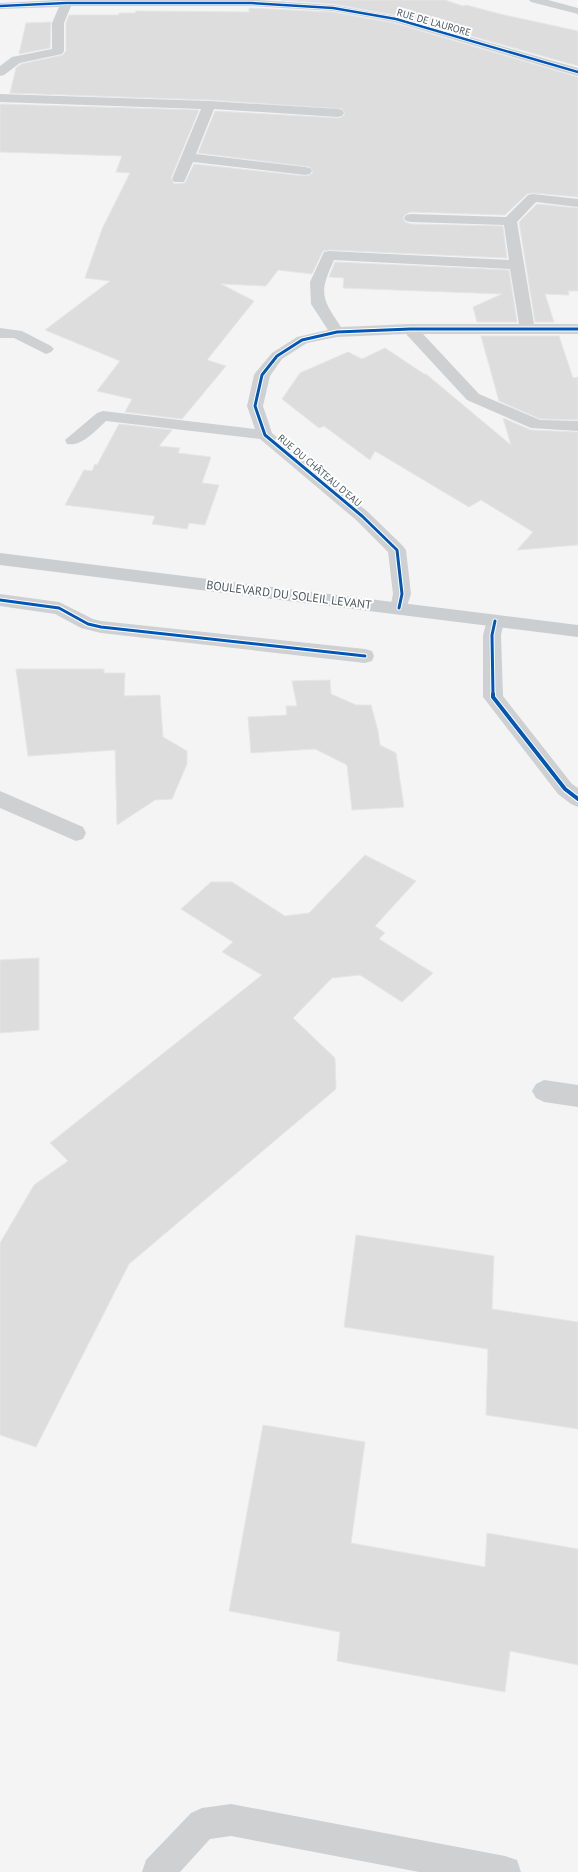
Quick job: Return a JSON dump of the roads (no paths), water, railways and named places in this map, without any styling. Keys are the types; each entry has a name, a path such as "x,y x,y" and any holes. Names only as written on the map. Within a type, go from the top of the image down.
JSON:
{"main road":[{"name":"BOULEVARD DU SOLEIL LEVANT","path":"0,559 578,631"}],"street":[{"path":"535,0 578,11"},
{"path":"0,60 16,60 58,51 58,23 67,2"},
{"name":"RUE DE L'AURORE","path":"0,6 67,2 251,3 334,8 396,18 578,72"},
{"path":"0,72 16,60"},
{"path":"0,98 209,105 338,113"},
{"path":"179,179 209,105"},
{"path":"188,157 305,171"},
{"path":"411,218 510,221 533,198 578,203"},
{"path":"510,221 527,330"},
{"path":"337,332 318,304 317,282 329,255 516,265"},
{"path":"410,329 473,397 537,425 578,426"},
{"name":"RUE DU CHÂTEAU D'EAU","path":"399,608 402,594 397,550 362,516 265,435 255,406 262,375 277,356 302,340 337,332 410,329 578,329"},
{"path":"0,333 17,334 46,350"},
{"path":"73,440 103,416 265,435"},
{"path":"0,600 59,608 88,624 101,627 365,656"},
{"path":"495,621 492,636 493,697 565,789 578,799"},
{"path":"0,799 76,833"},
{"path":"544,1091 578,1096"},
{"path":"158,1872 202,1824 231,1820 505,1872"}]}
